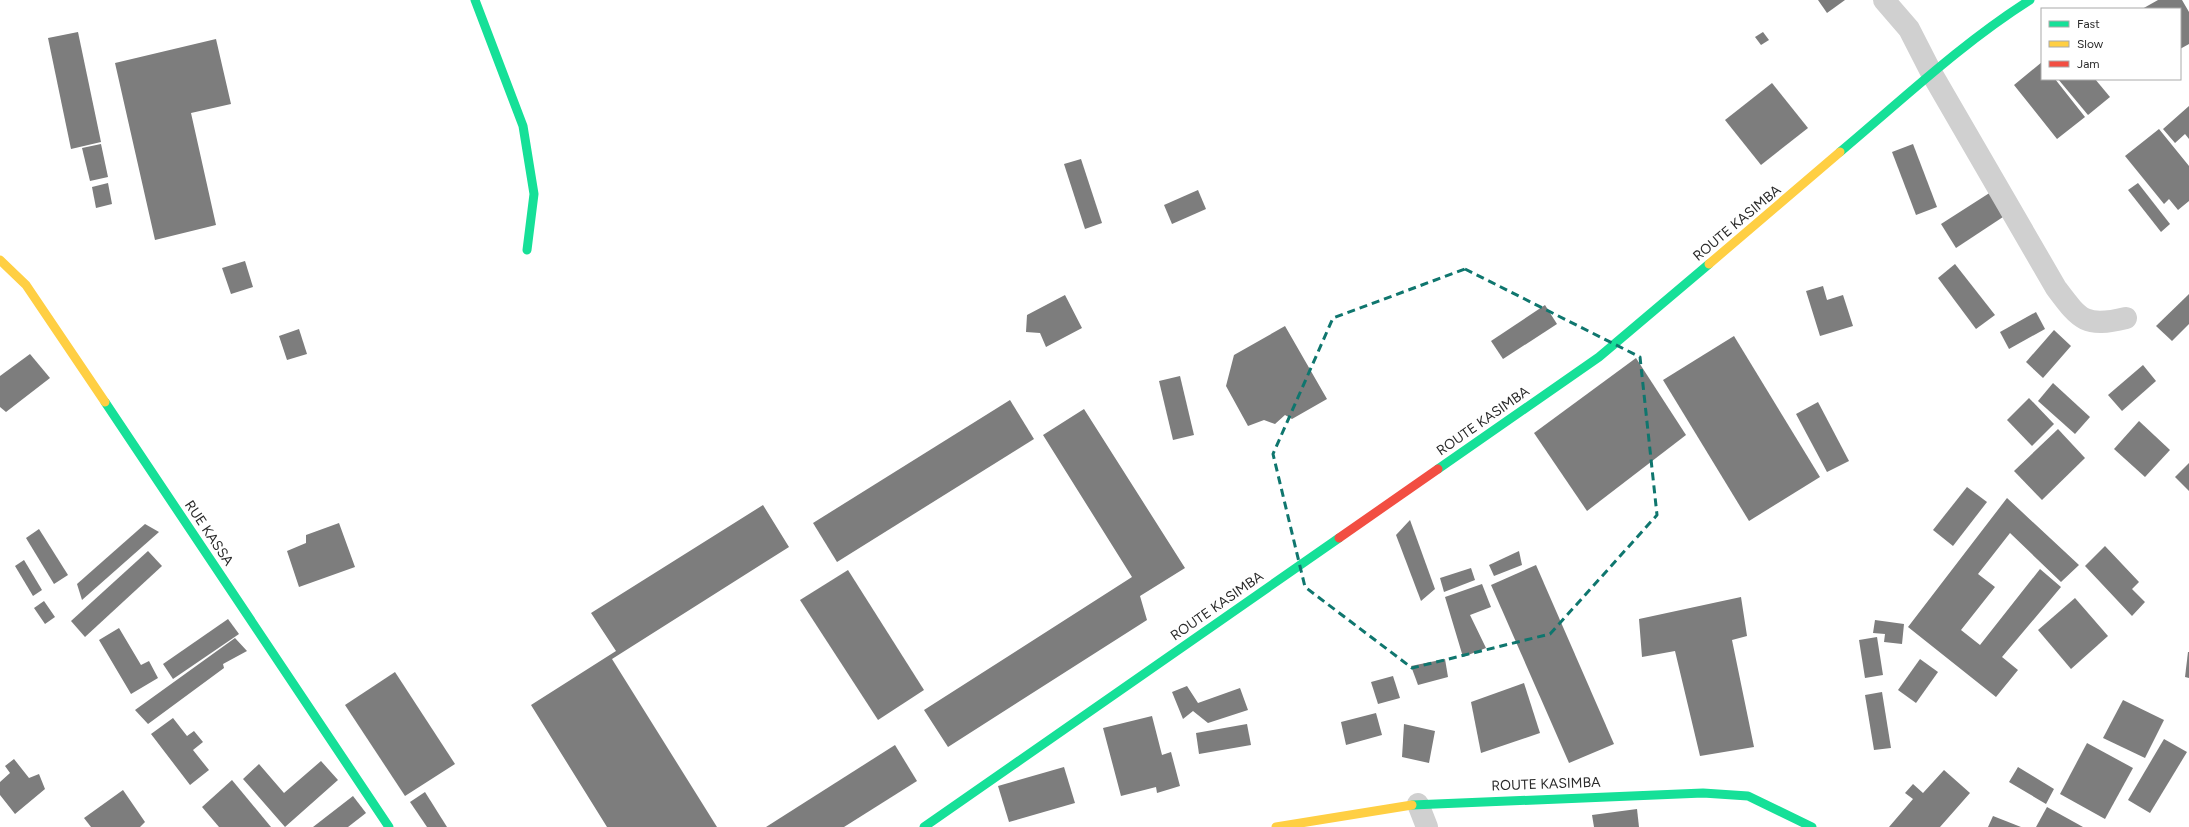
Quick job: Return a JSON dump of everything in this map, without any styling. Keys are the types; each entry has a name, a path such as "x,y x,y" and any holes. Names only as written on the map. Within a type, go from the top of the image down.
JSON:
{"street":[{"path":"475,0 523,126 534,194 527,250"},
{"path":"1884,0 1909,29 1932,74 2056,288 2071,308 2086,320 2104,324 2126,318"},
{"name":"ROUTE KASIMBA","path":"924,827 1599,357 1932,74 2011,12 2030,0"},
{"name":"RUE KASSA","path":"0,260 26,285 389,827"},
{"name":"ROUTE KASIMBA","path":"1276,827 1418,804 1703,793 1748,796 1812,827"},
{"path":"1418,804 1427,827"}],"highlighted area":[{"path":"1465,269 1640,357 1657,515 1550,634 1412,668 1305,587 1273,454 1333,318"}],"building":[{"path":"1818,0 1845,0 1827,13"},
{"path":"2158,0 2182,0 2189,12 2189,44 2181,48 2181,8 2144,8"},
{"path":"78,32 101,142 71,149 48,38"},
{"path":"1763,32 1769,40 1761,45 1755,37"},
{"path":"216,39 231,104 191,113 216,225 155,240 115,63"},
{"path":"2041,63 2041,80 2056,80 2085,117 2057,139 2014,85"},
{"path":"2059,80 2096,80 2110,97 2088,115"},
{"path":"1772,83 1808,128 1761,165 1725,120"},
{"path":"2189,106 2189,139 2185,134 2175,143 2163,129"},
{"path":"2159,129 2189,166 2189,201 2178,210 2169,199 2164,204 2125,156"},
{"path":"101,144 108,177 90,181 82,148"},
{"path":"1913,144 1937,207 1916,215 1892,152"},
{"path":"1081,159 1102,223 1085,229 1064,164"},
{"path":"108,183 112,204 96,208 92,187"},
{"path":"2138,183 2170,224 2161,232 2128,190"},
{"path":"1198,190 1206,209 1172,224 1164,205"},
{"path":"1991,192 2006,215 1956,248 1941,224"},
{"path":"245,261 253,287 231,294 222,268"},
{"path":"1955,264 1995,315 1976,329 1938,278"},
{"path":"1823,286 1827,300 1843,295 1853,326 1820,336 1806,291"},
{"path":"2189,294 2189,324 2172,341 2156,326"},
{"path":"1065,295 1082,328 1046,347 1040,333 1026,332 1027,315"},
{"path":"1545,305 1557,324 1503,359 1491,341"},
{"path":"2036,312 2045,329 2009,349 2000,332"},
{"path":"1285,326 1327,399 1292,419 1285,415 1275,424 1264,420 1248,426 1226,386 1234,355"},
{"path":"299,329 307,354 287,360 279,336"},
{"path":"2054,330 2071,346 2043,378 2026,362"},
{"path":"1734,336 1820,477 1749,521 1663,380"},
{"path":"30,354 50,378 6,412 0,407 0,376"},
{"path":"1636,358 1686,435 1587,511 1534,433"},
{"path":"2143,365 2156,381 2122,411 2108,395"},
{"path":"1180,376 1194,435 1173,440 1159,381"},
{"path":"2053,383 2090,417 2075,434 2038,401"},
{"path":"2029,398 2054,424 2032,446 2007,420"},
{"path":"1010,400 1034,439 837,562 813,523"},
{"path":"1818,402 1849,461 1827,472 1796,414"},
{"path":"1084,409 1185,568 1140,596 1147,620 948,747 924,710 1132,577 1043,435"},
{"path":"2139,421 2170,450 2145,477 2114,449"},
{"path":"2058,429 2085,458 2042,500 2014,471"},
{"path":"2189,463 2189,491 2175,477"},
{"path":"1967,487 1987,502 1953,546 1933,530"},
{"path":"2007,498 2079,565 2061,582 2010,533 1978,574 1995,587 1961,630 1980,645 2040,569 2061,587 2002,657 2018,670 1996,697 1908,627"},
{"path":"763,505 789,547 612,659 717,827 607,827 531,705 616,651 591,613"},
{"path":"1410,520 1435,589 1421,601 1396,535"},
{"path":"339,523 355,567 299,587 287,551 306,543 306,535"},
{"path":"145,524 159,532 82,600 77,584"},
{"path":"39,529 68,575 54,584 26,538"},
{"path":"2105,546 2139,582 2132,589 2145,602 2132,616 2085,566"},
{"path":"148,551 162,566 85,637 71,621"},
{"path":"1519,551 1522,565 1494,576 1489,565"},
{"path":"24,560 42,590 33,596 15,566"},
{"path":"1536,565 1614,744 1569,763 1491,585"},
{"path":"1471,568 1475,580 1444,592 1440,578"},
{"path":"848,570 924,690 878,720 800,600"},
{"path":"1482,584 1491,607 1470,615 1486,648 1463,657 1445,597"},
{"path":"1741,597 1747,636 1732,640 1754,747 1700,756 1675,651 1642,657 1639,619"},
{"path":"2075,598 2108,636 2071,669 2038,630"},
{"path":"44,601 55,617 45,624 34,608"},
{"path":"228,619 239,634 173,679 163,664"},
{"path":"1875,620 1904,624 1902,644 1884,642 1885,634 1873,633"},
{"path":"119,628 141,665 149,661 158,678 131,694 99,640"},
{"path":"1877,637 1883,675 1865,678 1859,640"},
{"path":"235,638 247,651 223,664 224,668 148,724 135,710"},
{"path":"2189,652 2189,678 2185,677"},
{"path":"1445,659 1448,677 1418,685 1411,666"},
{"path":"1920,659 1938,672 1916,703 1898,690"},
{"path":"395,672 455,764 405,796 345,705"},
{"path":"1393,676 1400,698 1378,704 1371,682"},
{"path":"1524,683 1540,733 1481,753 1471,702"},
{"path":"1187,686 1198,703 1240,688 1248,710 1208,723 1193,711 1183,719 1172,692"},
{"path":"1882,692 1891,748 1874,750 1865,695"},
{"path":"2123,700 2164,720 2145,758 2103,738"},
{"path":"1376,713 1382,735 1346,745 1341,722"},
{"path":"1152,716 1162,755 1171,752 1180,786 1157,793 1156,787 1121,796 1103,728"},
{"path":"173,718 187,736 194,731 203,742 193,750 209,770 190,785 151,734"},
{"path":"1247,724 1251,745 1199,754 1196,733"},
{"path":"1404,724 1435,731 1429,763 1402,757"},
{"path":"2164,739 2187,752 2150,813 2128,800"},
{"path":"2087,743 2133,768 2105,819 2060,794"},
{"path":"895,745 917,781 844,827 766,827"},
{"path":"14,759 29,778 39,774 45,789 15,814 0,795 0,782 10,773 5,766"},
{"path":"321,761 338,780 285,827 243,779 259,764 284,793"},
{"path":"1064,767 1075,803 1009,822 998,786"},
{"path":"2018,767 2054,789 2046,804 2009,782"},
{"path":"1944,770 1970,793 1940,827 1889,827 1913,799 1905,793 1913,784 1923,793"},
{"path":"232,780 271,827 219,827 202,807"},
{"path":"123,790 145,822 140,827 91,827 84,818"},
{"path":"425,792 447,827 427,827 410,802"},
{"path":"353,796 366,813 348,827 313,827"},
{"path":"2047,807 2083,827 2036,827"},
{"path":"1637,809 1639,827 1594,827 1592,815"},
{"path":"1993,816 2021,827 1988,827"}],"traffic: fast":[{"path":"475,0 523,126 534,194 527,250"},
{"path":"1840,152 1956,53 2030,0"},
{"path":"1438,469 1599,357 1709,264"},
{"path":"105,402 389,827"},
{"path":"924,827 1339,538"},
{"path":"1412,805 1703,793 1748,796 1812,827"}],"traffic: slow":[{"path":"1709,264 1840,152"},
{"path":"0,260 26,285 105,402"},
{"path":"1276,827 1412,805"}],"traffic: jam":[{"path":"1339,538 1438,469"}]}
